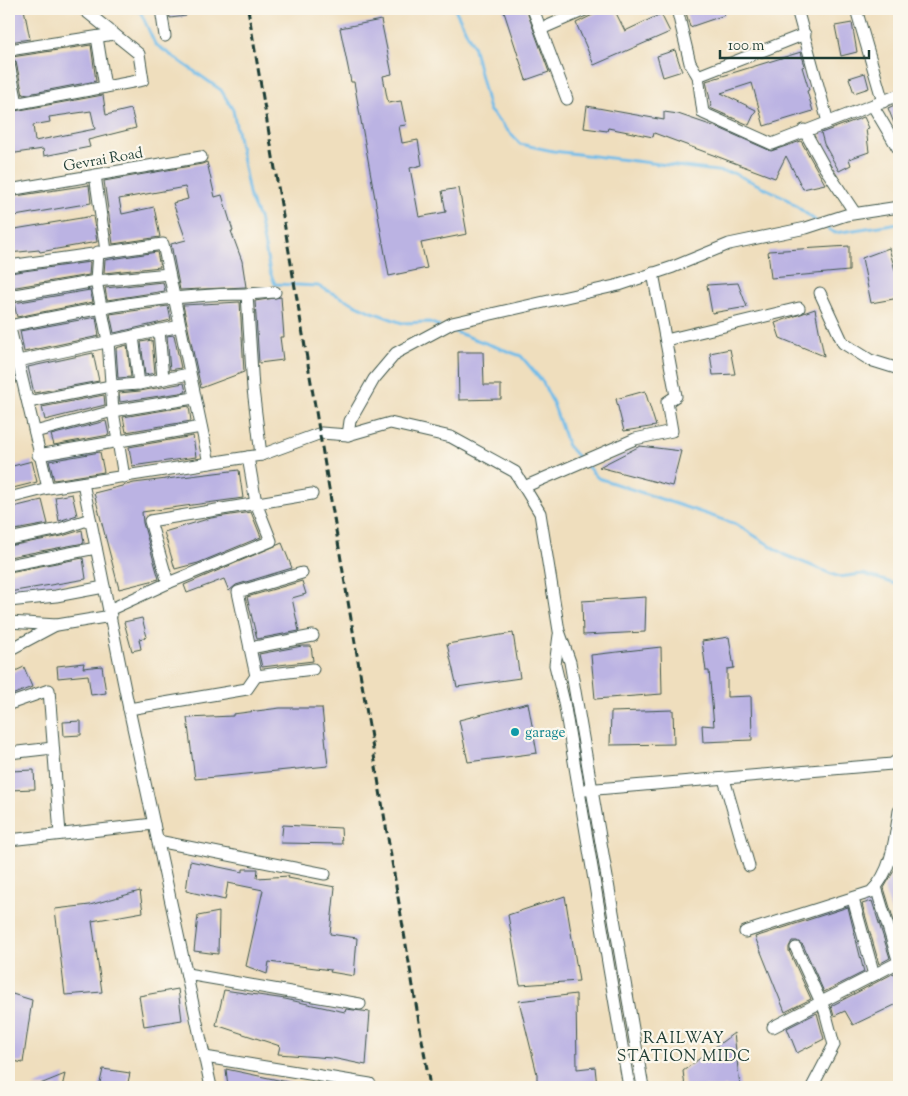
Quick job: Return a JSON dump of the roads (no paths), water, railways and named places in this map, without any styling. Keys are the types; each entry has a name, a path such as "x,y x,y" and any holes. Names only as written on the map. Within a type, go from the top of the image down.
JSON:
{"street":[{"path":"9,64 13,104 143,80 139,54 83,9"},
{"path":"161,9 165,36"},
{"path":"533,9 567,99"},
{"path":"541,29 587,9"},
{"path":"676,9 690,63 698,76 703,113 772,144 804,130 899,95"},
{"path":"798,9 828,122"},
{"path":"856,9 878,104 899,150"},
{"path":"9,50 114,34"},
{"path":"698,76 805,34"},
{"path":"97,37 105,87"},
{"path":"804,130 850,214"},
{"name":"Gevrai Road","path":"9,190 202,157"},
{"path":"95,175 102,252 96,281 112,368 113,411 124,477"},
{"path":"348,435 350,421 374,378 396,353 452,323 619,284 729,244 806,228 850,214 899,207"},
{"path":"9,266 163,244 209,464"},
{"path":"524,487 572,464 634,439 672,431 667,402 676,396 653,273"},
{"path":"9,296 96,281 169,274"},
{"path":"48,488 38,455 28,402 13,362 9,325 100,307 205,294 275,292"},
{"path":"820,293 843,343 870,360 899,369"},
{"path":"247,294 253,389 261,455"},
{"path":"666,340 799,308"},
{"path":"13,362 180,326"},
{"path":"159,330 163,379"},
{"path":"133,336 139,384"},
{"path":"28,402 111,386 139,384 190,374"},
{"path":"35,432 113,411 194,398"},
{"path":"9,498 48,488 261,455 321,433 348,435 390,423 451,437 515,472 540,513 559,631 570,662 643,1087"},
{"path":"38,455 201,427"},
{"path":"9,650 58,625 110,613 168,583 271,541 256,503 248,457"},
{"path":"83,483 129,708 211,1087"},
{"path":"168,583 150,520 312,494"},
{"path":"9,539 60,529 90,519"},
{"path":"9,564 96,548"},
{"path":"129,708 248,689 256,676 238,592 302,573"},
{"path":"9,600 56,596 104,587"},
{"path":"9,622 58,625"},
{"path":"559,631 555,665 579,790 629,1087"},
{"path":"250,648 313,636"},
{"path":"256,676 313,669"},
{"path":"9,704 49,690 60,834"},
{"path":"9,753 53,748"},
{"path":"579,790 897,764"},
{"path":"724,778 749,866"},
{"path":"746,932 871,892 881,882 893,850 899,811"},
{"path":"9,840 154,824"},
{"path":"158,841 325,874"},
{"path":"773,1027 899,963 876,888"},
{"path":"853,899 874,975"},
{"path":"796,948 821,1002 834,1044 812,1087"},
{"path":"187,974 360,1004"},
{"path":"205,1057 370,1084"}],"waterway":[{"path":"136,9 141,13 155,44 221,90 233,110 250,198 259,218 270,272 275,284 318,286 367,310 402,323 429,322 439,326"},
{"path":"455,9 473,45 489,110 520,144 553,151 733,173 784,197 816,221"},
{"path":"823,225 835,233 899,223"},
{"path":"447,329 521,356 542,381 553,403 568,446 580,459"},
{"path":"584,463 598,478 736,524 785,555 839,577 863,574 899,585"}],"railway":[{"path":"248,9 430,1087"}],"place":[{"name":"garage","path":"515,732"}],"district":[{"name":"RAILWAY STATION MIDC","path":"684,1046"}]}
